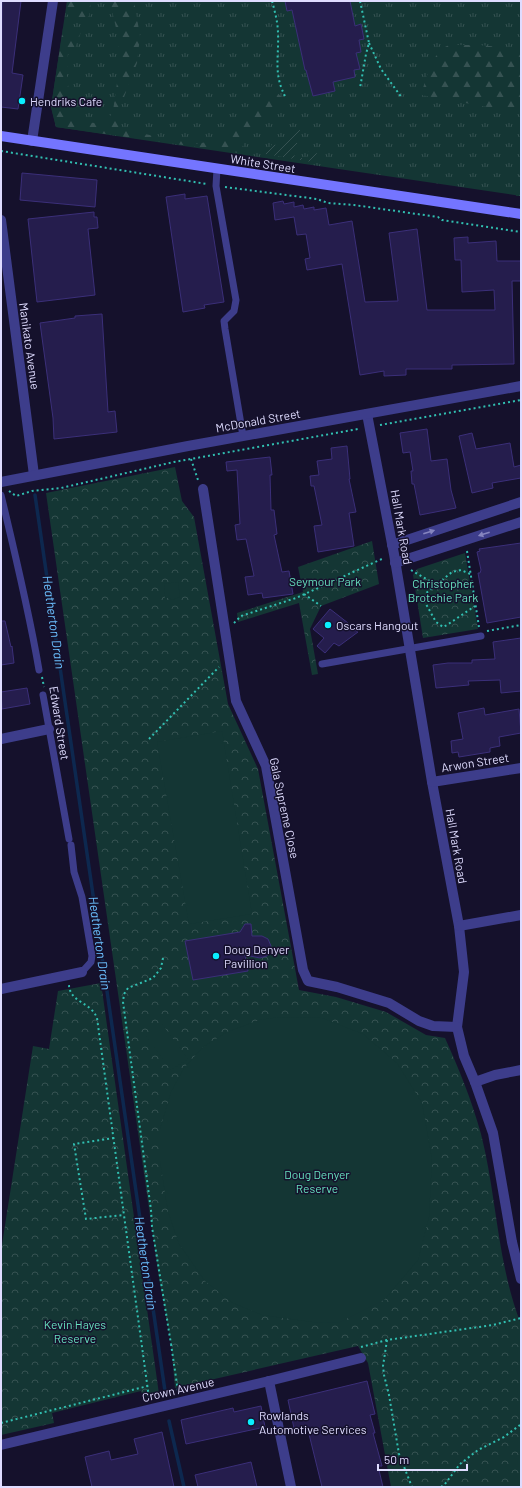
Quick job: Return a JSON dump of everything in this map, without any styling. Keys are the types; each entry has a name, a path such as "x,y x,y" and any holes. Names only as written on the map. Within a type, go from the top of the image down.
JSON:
{"main road":[{"name":"White Street","path":"1,136 521,214"}],"street":[{"path":"32,141 53,1"},
{"name":"Manikato Avenue","path":"1,220 34,475"},
{"name":"McDonald Street","path":"3,486 34,475 521,386"},
{"name":"Hall Mark Road","path":"367,414 459,926 464,972 456,1027 464,1056 476,1082 494,1133 512,1242 521,1279"},
{"name":"Gala Supreme Close","path":"203,489 228,658 236,701 266,766 303,970 308,981 337,987 389,1003 419,1021 433,1026 456,1027"},
{"path":"393,554 519,503 521,515"},
{"path":"393,554 465,540 521,522"},
{"path":"1,739 49,729"},
{"name":"Arwon Street","path":"432,782 521,768"},
{"path":"459,926 521,915"},
{"path":"1,989 78,973"},
{"path":"476,1082 521,1070"},
{"name":"Crown Avenue","path":"1,1445 361,1358"},
{"path":"269,1381 292,1487"}],"lane":[{"path":"218,169 216,186 236,300 234,311 224,321 224,329 243,436"},
{"path":"1,495 24,599 30,618 39,670"},
{"path":"322,664 481,636"},
{"name":"Edward Street","path":"43,695 70,842 74,872 82,897 92,956 91,962 78,973"}],"path":[{"path":"272,1 278,35 276,70 281,88 286,98"},
{"path":"360,1 369,43 381,69 402,98"},
{"path":"360,88 364,60 369,43"},
{"path":"1,151 100,166 121,172 255,192 317,199 328,203 354,204 438,217 442,220 476,226 521,232"},
{"path":"3,486 16,496 32,491 62,488 191,459 521,400"},
{"path":"191,459 195,476 203,489"},
{"path":"465,540 480,632 521,625"},
{"path":"224,632 241,616 304,594 393,554"},
{"path":"411,570 437,585"},
{"path":"470,574 463,570 457,570 450,573 427,592 424,599 434,619 440,626 447,625 476,606"},
{"path":"304,594 321,606"},
{"path":"149,739 228,658"},
{"name":"Edward Street","path":"39,670 41,670 45,695 43,695"},
{"path":"163,958 161,968 153,978 128,988 124,994 123,1002 152,1227 178,1391 185,1389"},
{"path":"78,973 77,985 69,986 70,993 90,1007 94,1011 97,1018 151,1409"},
{"path":"114,1138 74,1144 86,1219 124,1215"},
{"path":"357,1348 386,1340 493,1324 521,1318"},
{"path":"386,1340 383,1366 384,1375 399,1454 412,1487"},
{"path":"1,1423 148,1386"},
{"path":"441,1487 460,1464 478,1450 504,1437 520,1425"}],"green space":[{"path":"67,1 521,1 521,196 56,127 51,107"},
{"path":"67,1 91,1 89,16 80,18 66,14"},
{"path":"110,1 134,1 140,36 137,63 118,113 118,123 124,130 196,144 207,142 220,136 240,123 258,105 276,92 285,100 273,108 264,117 247,139 239,153 56,127 51,107 63,28 81,32 75,48 68,51 67,76 69,93 78,118 83,122 95,123 109,118 113,111 119,69 118,37"},
{"path":"450,45 478,45 504,48 521,55 521,113 421,95 428,73 435,58 444,47"},
{"path":"298,129 301,131 293,138 299,145 293,155 307,160 309,151 317,152 315,162 312,165 312,162 265,154 273,143 280,148"},
{"path":"521,166 521,196 516,196"},
{"name":"Doug Denyer Reserve","path":"175,467 182,501 194,517 228,704 258,769 299,990 336,997 386,1012 426,1035 445,1038 474,1109 491,1182 507,1277 521,1324 521,1487 391,1487 368,1363 358,1346 175,1388 171,1343 159,1278 46,493"},
{"name":"Seymour Park","path":"372,541 379,584 321,606 310,629 318,674 312,675 299,603 238,622 237,613 303,592 298,567"},
{"name":"Christopher Brotchie Park","path":"465,553 478,629 423,638 413,575 417,569"},
{"path":"178,582 180,597 172,600 165,598 164,584"},
{"path":"222,731 252,914 189,924 157,742"},
{"name":"Kevin Hayes Reserve","path":"101,983 159,1394 143,1397 141,1391 52,1413 54,1423 1,1435 1,1251 33,1046 49,1049 58,991"},
{"path":"280,1017 322,1018 363,1034 397,1063 422,1103 432,1159 429,1217 418,1260 384,1300 338,1323 312,1322 262,1315 233,1303 205,1281 179,1244 168,1212 160,1161 160,1129 171,1092 184,1068 203,1047 227,1032 259,1020"},
{"path":"162,1024 188,1059 171,1070 146,1036"}],"building":[{"path":"2,1 21,1 12,73 23,75 18,109 1,107"},
{"path":"285,1 350,1 355,26 361,24 364,39 359,40 361,52 356,53 360,69 354,70 355,77 333,82 335,91 313,96 305,70 292,10 287,11"},
{"path":"22,173 97,180 95,207 20,200"},
{"path":"185,194 185,199 207,196 224,302 204,305 205,308 183,312 166,197"},
{"path":"283,201 284,204 294,202 294,207 303,205 304,209 314,207 314,210 326,208 329,225 352,221 365,302 398,301 389,233 417,229 427,310 495,310 494,290 462,292 461,260 455,260 454,238 468,237 468,243 496,241 497,261 521,261 521,281 512,281 514,364 452,365 452,369 406,369 406,375 384,376 384,371 360,375 342,264 307,270 305,259 310,258 306,234 297,235 294,217 275,220 273,203"},
{"path":"94,212 94,217 97,217 98,228 88,229 95,295 37,302 28,219"},
{"path":"102,314 108,412 115,411 117,432 54,439 53,418 40,323 75,318 75,316"},
{"path":"427,429 431,461 447,459 451,490 456,508 420,515 414,484 412,484 411,471 413,471 410,452 403,453 400,433"},
{"path":"472,433 476,449 510,443 514,467 521,465 521,478 492,483 493,488 472,493 459,436"},
{"path":"347,446 349,479 356,512 349,513 354,546 318,552 314,526 322,525 314,486 311,486 310,476 319,475 317,461 332,459 331,448"},
{"path":"270,457 272,475 270,475 271,510 274,510 277,534 274,535 282,572 289,571 293,594 263,598 262,593 248,595 245,577 254,576 246,539 237,540 235,525 240,524 237,470 227,471 226,462"},
{"path":"521,543 521,617 487,623 478,573 480,573 481,570 477,552 480,551 479,549"},
{"path":"330,609 348,623 347,625 358,632 339,646 334,643 325,653 317,646 324,638 313,629"},
{"path":"1,621 5,621 11,647 12,646 14,663 1,665"},
{"path":"521,638 521,691 501,693 500,680 468,681 469,685 436,688 433,665 448,663 472,663 472,660 495,659 493,642"},
{"path":"27,688 30,704 2,709 1,692"},
{"path":"484,708 485,715 519,709 521,733 499,737 500,746 490,748 490,752 459,757 458,752 452,753 451,741 463,739 458,713"},
{"name":"Doug Denyer Pavillion","path":"245,924 251,924 252,936 262,936 268,939 271,946 270,953 267,956 260,958 245,955 248,971 193,980 185,941 240,932"},
{"path":"367,1381 375,1414 370,1415 375,1433 373,1433 382,1466 378,1466 383,1487 322,1487 308,1430 295,1433 288,1400"},
{"path":"261,1406 265,1427 186,1444 181,1420 233,1408 234,1412"},
{"path":"162,1432 174,1487 92,1487 85,1457 109,1451 111,1460 138,1454 134,1439"},
{"path":"251,1462 257,1487 198,1487 195,1475"}],"waterway":[{"name":"Heatherton Drain","path":"35,495 165,1391"},
{"name":"Heatherton Drain","path":"169,1421 184,1487"}],"place":[{"name":"Hendriks Cafe","path":"22,101"},
{"name":"Oscars Hangout","path":"328,625"},
{"name":"Doug Denyer Pavillion","path":"216,956"},
{"name":"Rowlands Automotive Services","path":"251,1422"}]}
